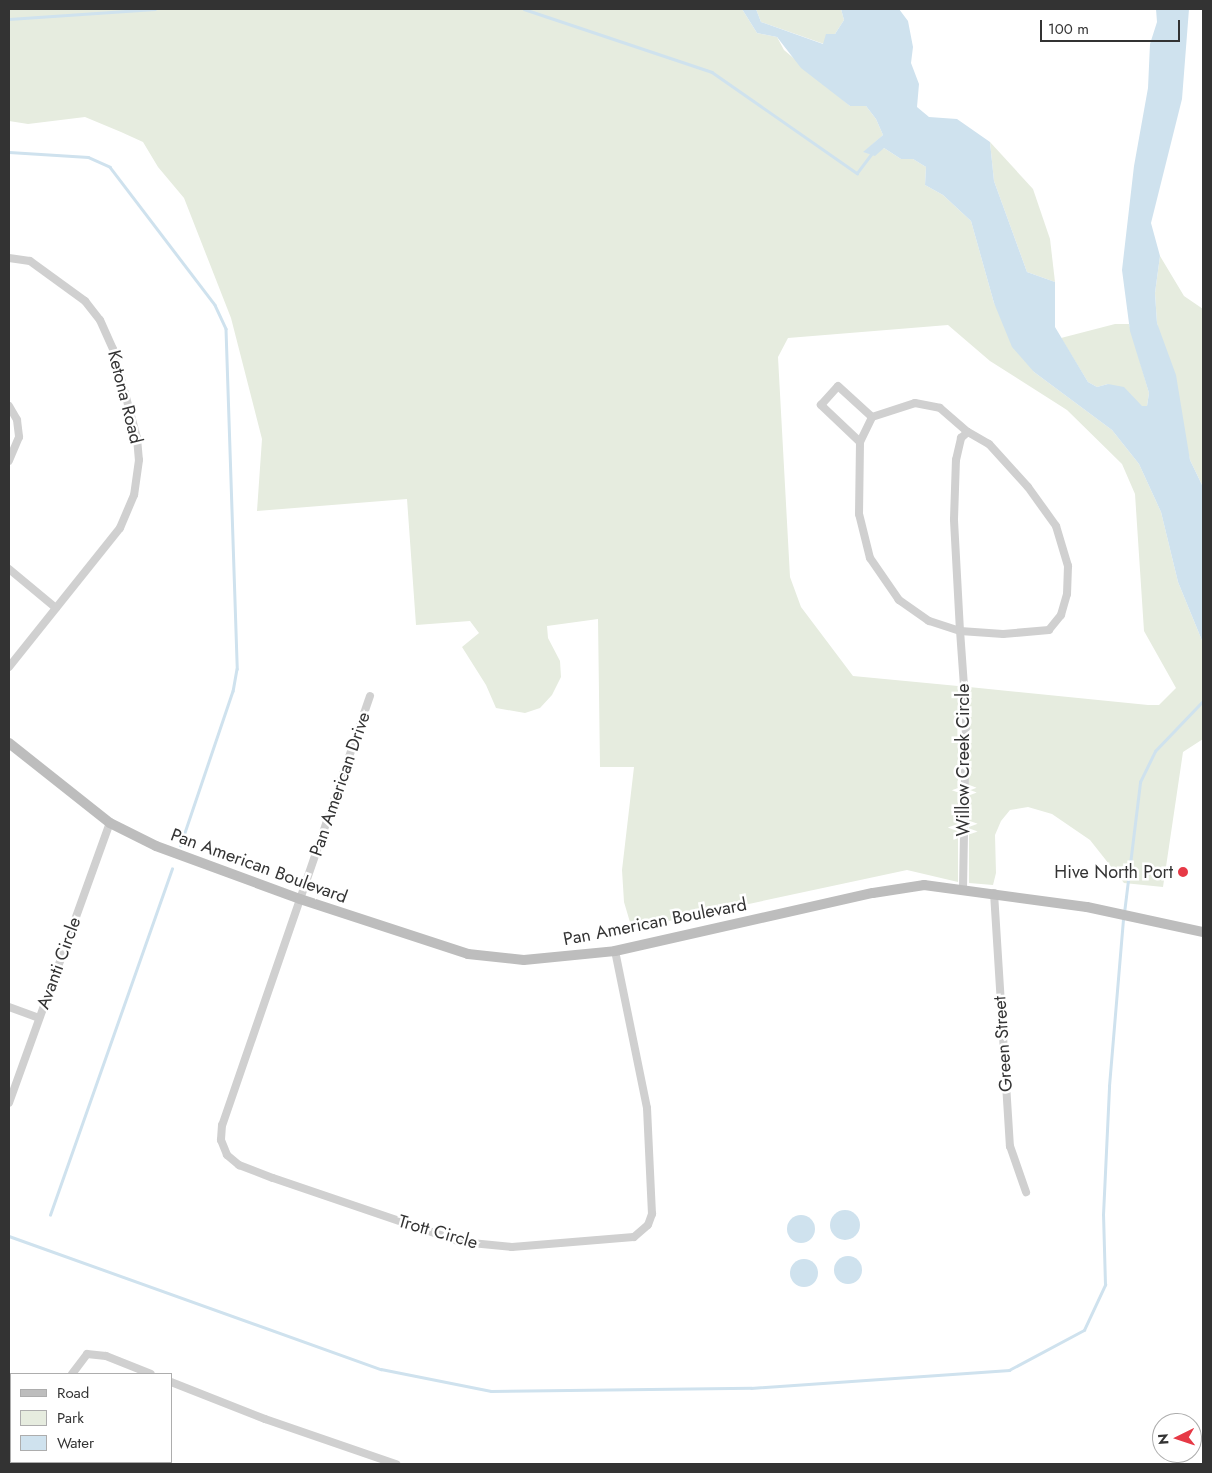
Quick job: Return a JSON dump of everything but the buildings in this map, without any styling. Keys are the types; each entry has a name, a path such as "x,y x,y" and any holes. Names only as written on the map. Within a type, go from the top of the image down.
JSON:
{"street":[{"name":"Ketona Road","path":"9,258 30,261 85,301 100,320 113,348 139,448 137,484 126,516 9,668"},
{"path":"860,442 821,405 838,386 872,417"},
{"path":"915,404 940,408 968,432 989,444 1028,487 1056,526 1068,566 1067,594 1061,615 1049,630 1003,634 960,630 929,621 899,600 870,558 859,514 860,442 872,417 915,404"},
{"path":"9,406 17,420 19,437 9,461"},
{"name":"Willow Creek Circle","path":"963,889 966,714 954,519 956,460 961,438 968,432"},
{"path":"9,569 56,608"},
{"name":"Pan American Drive","path":"300,899 370,696"},
{"name":"Pan American Boulevard","path":"9,742 110,823 180,856 300,899 468,954 524,960 615,950 898,888 924,885 994,893 1139,917 1203,932"},
{"name":"Avanti Circle","path":"9,1103 110,823"},
{"name":"Green Street","path":"994,893 1010,1146 1026,1192"},
{"name":"Trott Circle","path":"300,899 222,1125 223,1148 234,1161 273,1178 440,1236 481,1245 512,1247 625,1240 641,1232 651,1219 653,1204 647,1108 615,950"},
{"path":"9,1007 39,1018"},
{"path":"73,1373 87,1354 106,1356 148,1373"},
{"path":"172,1382 265,1419 328,1438 396,1464"}],"green space":[{"path":"9,9 742,9 757,33 777,37 784,50 850,106 866,106 876,119 883,135 864,152 871,154 884,148 901,159 913,159 926,167 925,185 943,195 971,221 994,303 1034,372 1112,430 1139,464 1161,512 1178,582 1203,643 1203,739 1183,752 1163,887 1124,883 1090,840 1052,814 1028,807 1010,810 1001,821 995,835 996,873 993,885 969,883 969,687 1148,705 1159,705 1176,688 1144,631 1135,494 1122,464 1067,410 990,361 948,325 788,338 778,357 790,577 801,607 853,676 958,686 958,882 907,870 632,929 624,902 622,870 634,767 600,767 598,619 547,626 548,638 560,661 561,677 552,695 540,708 525,713 496,708 486,685 462,647 479,633 470,621 416,625 407,499 257,511 262,439 231,318 184,198 158,167 143,142 121,132 85,117 28,124 9,121"},
{"path":"756,9 841,9 844,20 835,34 824,44 761,22"},
{"path":"990,142 1033,189 1050,239 1055,282 1027,272 994,181"},
{"path":"1160,256 1184,296 1203,309 1203,487 1190,460 1157,323 1155,293"},
{"path":"1115,324 1129,324 1149,393 1147,406 1141,406 1108,384 1097,387 1088,382 1061,338"}],"water":[{"path":"742,9 756,9 761,22 823,44 826,34 835,34 844,20 841,9 899,9 908,21 913,47 911,63 919,84 917,107 929,117 957,119 990,142 994,181 1027,272 1055,282 1055,327 1088,382 1097,387 1108,384 1124,387 1142,406 1147,406 1149,393 1130,331 1122,270 1134,166 1148,88 1150,44 1157,22 1156,9 1189,9 1182,99 1151,223 1160,256 1155,293 1157,323 1176,375 1190,460 1203,487 1203,643 1178,582 1161,512 1139,464 1112,430 1034,372 1012,347 994,303 971,221 943,195 925,185 926,167 913,159 901,159 884,148 875,156 863,152 883,135 876,119 866,106 850,106 801,68 777,37 757,33"},
{"path":"845,1210 856,1214 860,1225 856,1236 845,1240 834,1236 830,1225 834,1214"},
{"path":"801,1215 811,1219 815,1229 811,1239 801,1243 791,1239 787,1229 791,1219"},
{"path":"848,1256 858,1260 862,1270 858,1280 848,1284 838,1280 834,1270 838,1260"},
{"path":"804,1259 814,1263 818,1273 814,1283 804,1287 794,1283 790,1273 794,1263"}],"waterway":[{"path":"9,19 155,9"},
{"path":"524,9 712,72 857,173 873,152"},
{"path":"9,152 88,157 110,167 215,305 226,329 237,669 233,691 181,845"},
{"path":"1124,913 1140,782 1155,751 1203,701"},
{"path":"50,1215 172,869"},
{"path":"9,1236 381,1369 491,1391 751,1388 1009,1370 1084,1330 1105,1285 1103,1215 1109,1086 1123,918"}],"place":[{"name":"Hive North Port","path":"1183,872"}]}
